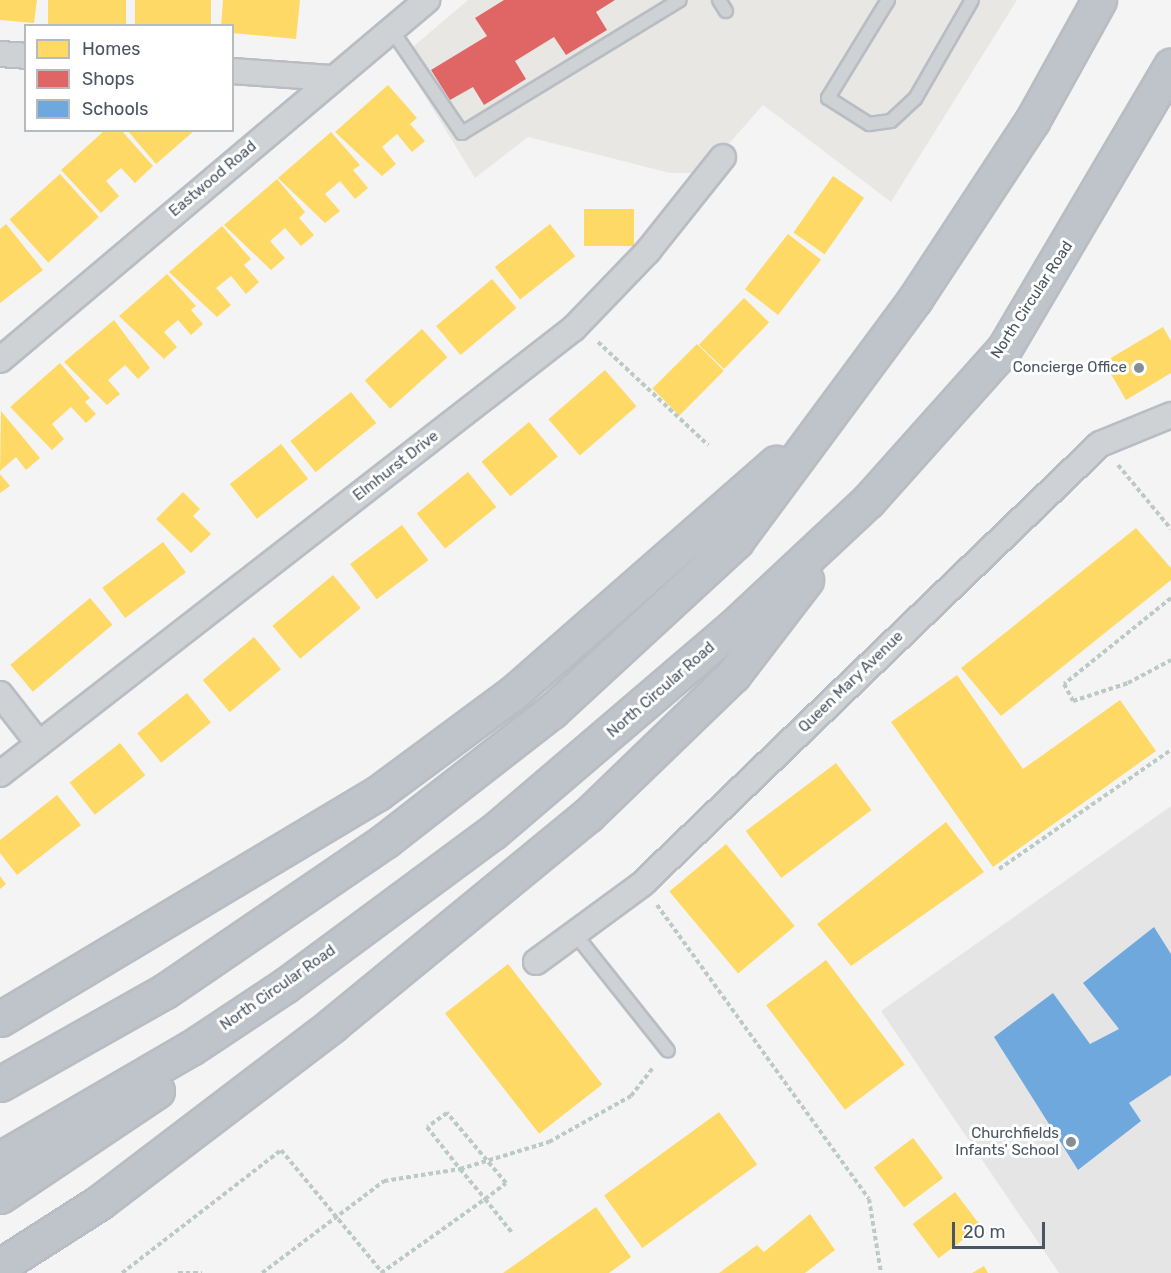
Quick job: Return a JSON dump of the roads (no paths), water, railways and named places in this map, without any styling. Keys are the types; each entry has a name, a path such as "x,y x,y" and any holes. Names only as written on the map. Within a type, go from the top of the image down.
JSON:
{"highway":[{"path":"0,1084 165,991 386,840 552,711 736,541 816,429 915,299 1032,121 1099,0"},
{"name":"North Circular Road","path":"0,1159 246,1011 557,780 868,501 1004,349 1171,66"},
{"path":"0,1019 378,793 512,694 816,429"},
{"path":"0,1266 100,1202 332,1025 588,816 733,675 868,501"},
{"path":"0,1196 223,1046 246,1011"}],"street":[{"name":"Eastwood Road","path":"0,360 331,78 427,0"},
{"path":"0,54 24,56"},
{"path":"234,71 331,78"},
{"name":"Elmhurst Drive","path":"0,774 574,328 648,251 723,157"},
{"name":"Queen Mary Avenue","path":"536,962 642,884 1100,444 1171,415"},
{"path":"0,694 39,744"}],"lane":[{"path":"391,29 462,133 680,0"},
{"path":"719,0 726,11"},
{"path":"888,0 828,98 869,124 891,121 915,99 972,0"},
{"path":"575,934 668,1051"}],"place":[{"name":"Concierge Office","path":"1139,368"},
{"name":"Churchfields Infants' School","path":"1071,1142"}]}
